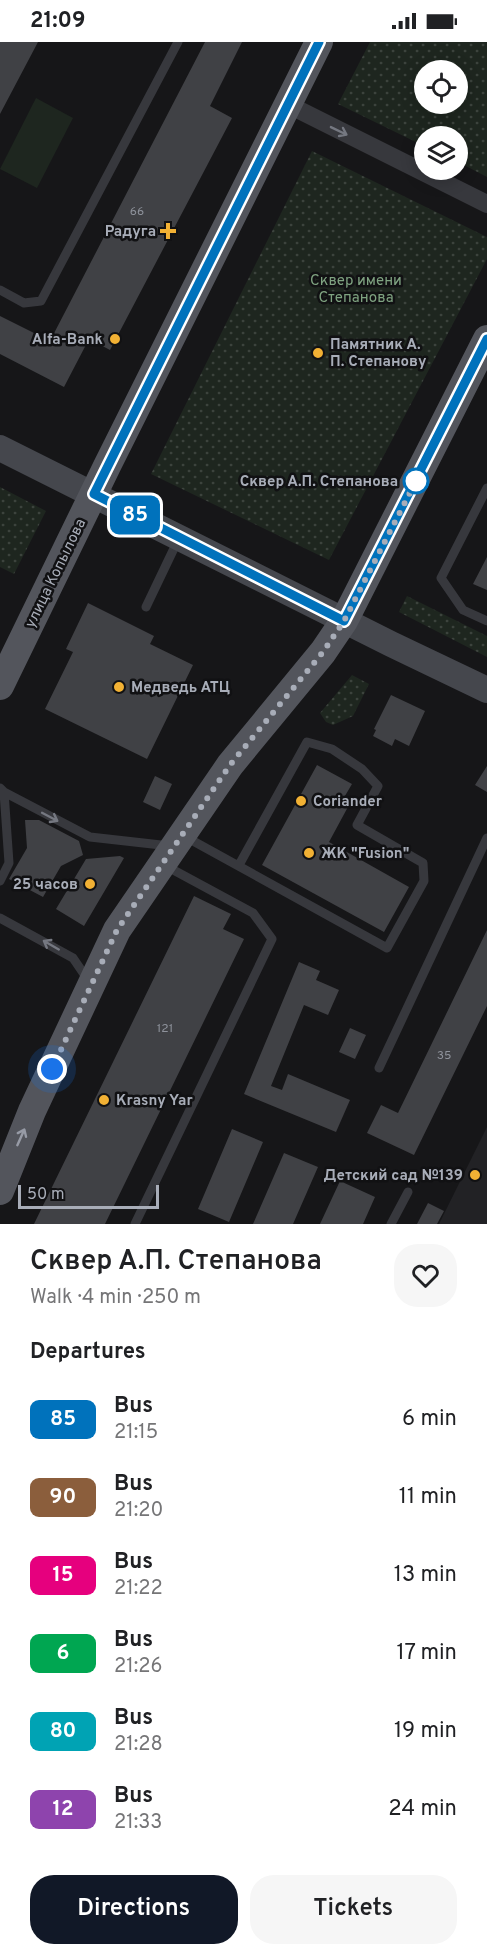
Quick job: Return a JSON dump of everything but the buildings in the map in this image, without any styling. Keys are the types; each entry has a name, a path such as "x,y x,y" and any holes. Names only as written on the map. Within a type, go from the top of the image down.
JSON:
{"main road":[{"name":"улица Копылова","path":"0,686 319,42"},
{"path":"0,1191 32,1112 117,930 230,765 323,652 344,621 487,339"},
{"path":"0,448 344,621 487,690"}],"street":[{"path":"287,104 487,204"}],"lane":[{"path":"0,290 24,303 41,301 178,42"},
{"path":"487,488 441,578 464,610 487,621"},
{"path":"146,607 179,538"},
{"path":"2,790 90,837 172,848 239,866 387,948 424,881 423,862 357,825 378,786 362,769 332,749 307,742 239,866"},
{"path":"0,881 9,863 2,790"},
{"path":"379,1068 487,838"},
{"path":"135,1224 272,939 253,913 172,848"},
{"path":"0,918 73,958 91,984"},
{"path":"391,1224 408,1192"}],"shaded area":[{"name":"Детский сад №139","path":"487,1127 487,1224 439,1224"}],"green space":[{"path":"370,42 487,42 487,177 468,167 468,126 414,126 414,141 338,104"},
{"path":"36,98 73,118 37,188 0,169"},
{"name":"Сквер имени Степанова","path":"312,151 487,237 487,259 329,560 151,474"},
{"path":"0,487 46,511 14,574 0,567"},
{"path":"407,596 487,636 487,657 399,612"},
{"path":"352,675 369,684 353,716 333,725 326,722 320,713"}],"bus line":[{"name":"85","path":"319,42 94,494 344,621 487,339"}],"place":[{"name":"Радуга","path":"168,231"},
{"name":"Alfa-Bank","path":"115,339"},
{"name":"Памятник А. П. Степанову","path":"318,353"},
{"name":"Сквер А.П. Степанова","path":"416,481"},
{"name":"Медведь АТЦ","path":"119,687"},
{"name":"Coriander","path":"301,801"},
{"name":"ЖК \"Fusion\"","path":"309,853"},
{"name":"25 часов","path":"90,884"},
{"name":"Krasny Yar","path":"104,1100"},
{"name":"Детский сад №139","path":"475,1175"}],"route":[{"path":"52,1069 117,930 230,765 323,652 344,621 416,481"}]}
